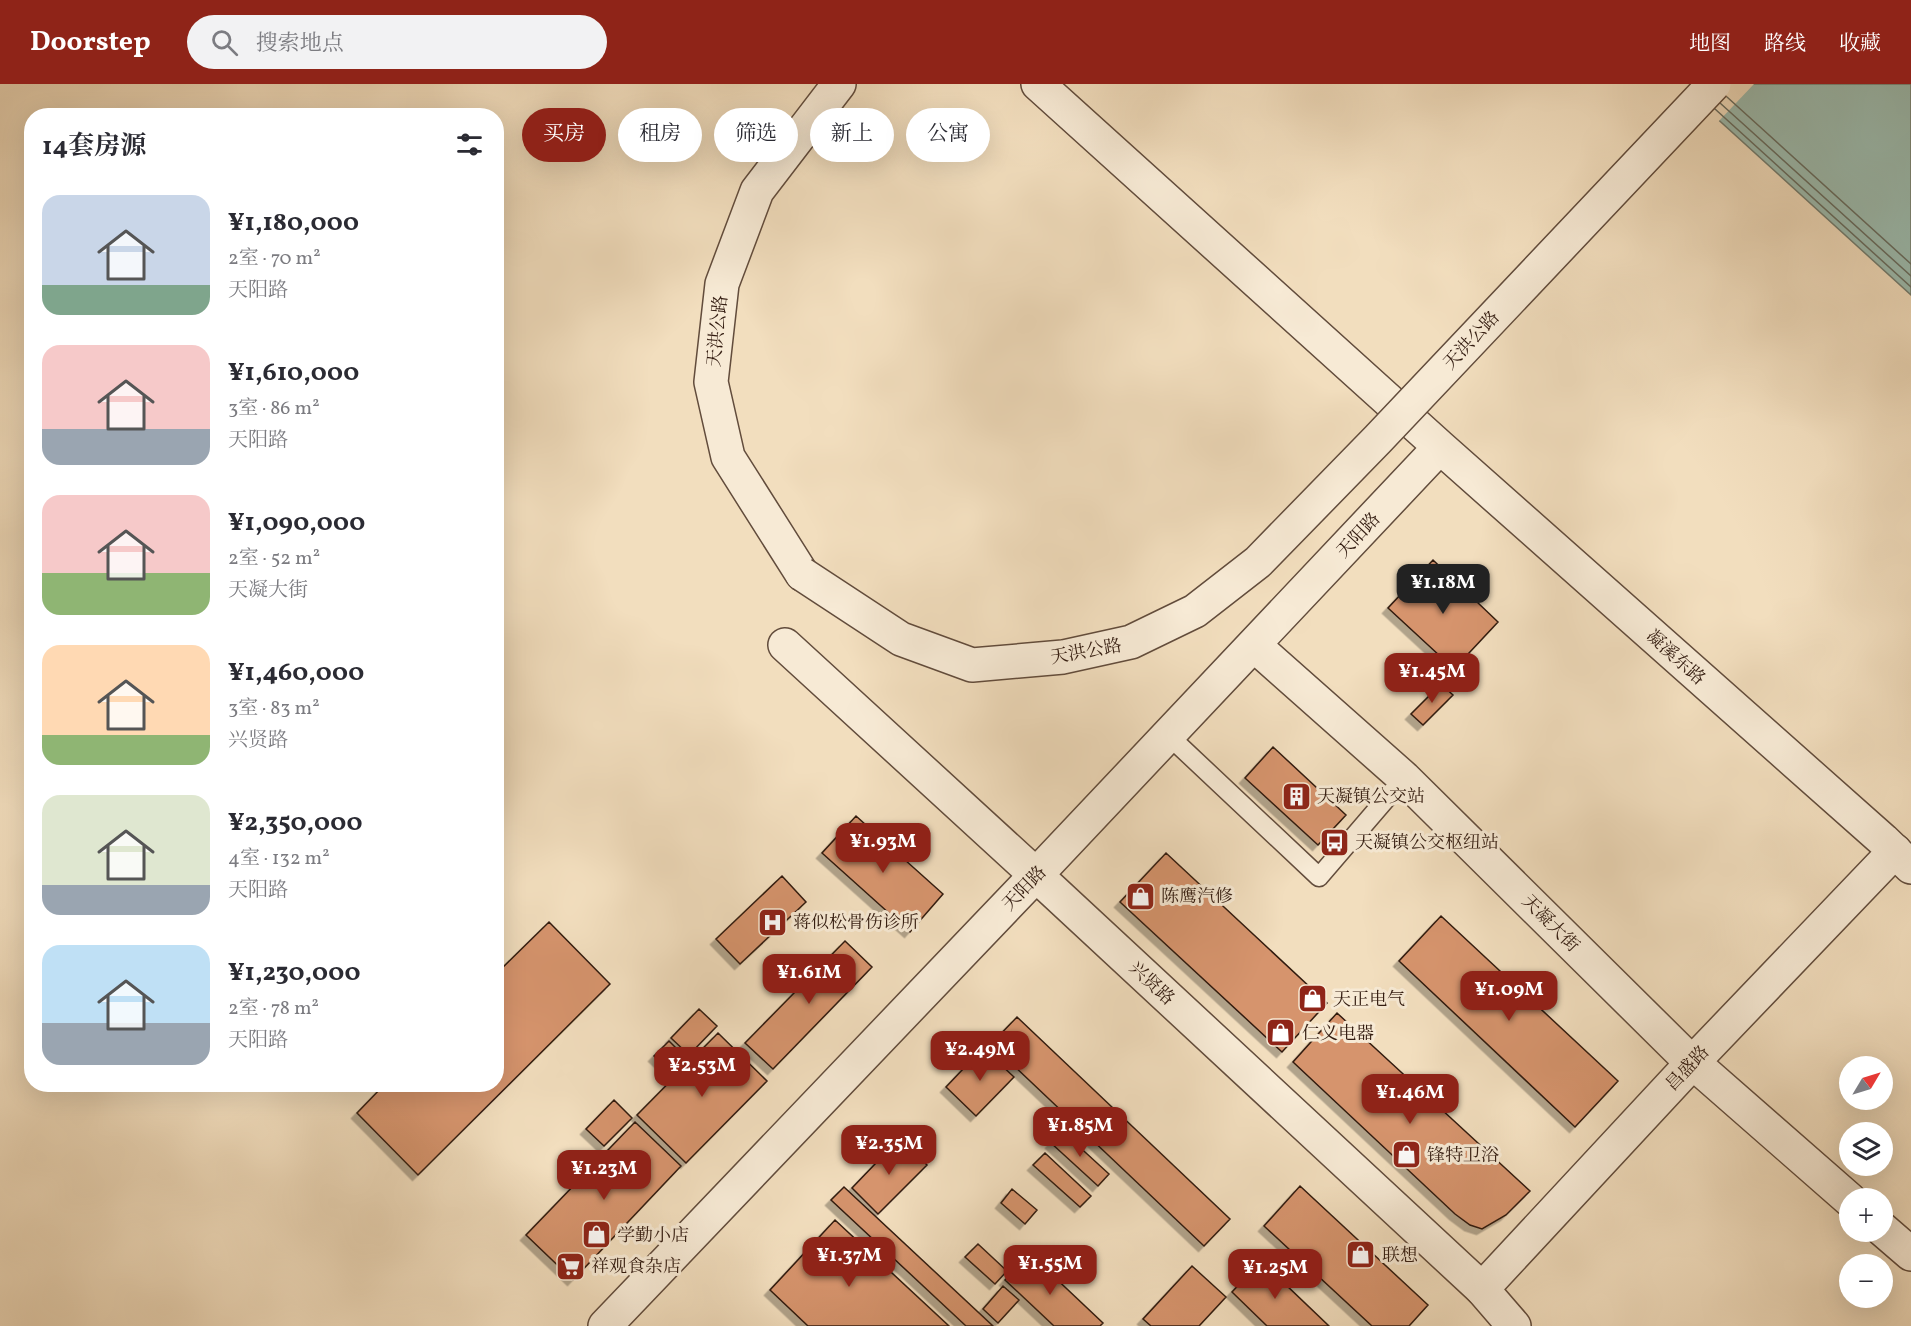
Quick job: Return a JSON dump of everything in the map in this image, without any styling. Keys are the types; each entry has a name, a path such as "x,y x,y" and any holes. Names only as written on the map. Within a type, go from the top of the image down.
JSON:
{"street":[{"name":"天洪公路","path":"839,84 757,191 722,284 711,382 728,457 802,574 901,639 972,665 1063,657 1131,642 1195,611 1258,562 1378,439 1714,84"},
{"name":"凝溪东路","path":"1038,84 1440,447 1903,859"},
{"name":"天阳路","path":"605,1326 1036,875 1440,447"},
{"name":"兴贤路","path":"784,645 1036,875 1482,1289 1514,1326"},
{"name":"天凝大街","path":"1254,645 1404,778 1693,1062 1839,1190"},
{"name":"昌盛路","path":"1482,1289 1693,1062 1903,859"},
{"path":"1893,1238 1911,1254"}],"lane":[{"path":"1168,735 1319,877 1404,778"}],"water":[{"path":"1679,84 1911,84 1911,295"}],"pier":[{"path":"1676,84 1754,84 1717,123"}],"building":[{"path":"1433,560 1498,622 1454,669 1388,608"},
{"path":"1441,684 1453,695 1423,725 1411,714"},
{"name":"天凝镇公交站","path":"1273,747 1346,815 1318,845 1245,778"},
{"path":"856,816 943,894 910,932 822,853"},
{"path":"1166,853 1327,1003 1282,1052 1120,902"},
{"path":"782,876 806,902 740,964 716,939"},
{"path":"1441,916 1618,1081 1575,1127 1399,961"},
{"path":"549,922 610,984 504,1089 504,966"},
{"path":"845,941 872,967 773,1069 745,1043"},
{"path":"699,1009 717,1026 689,1055 671,1038"},
{"path":"1337,1013 1530,1191 1506,1215 1482,1229 1470,1225 1455,1214 1293,1062"},
{"path":"1017,1017 1230,1219 1204,1246 991,1044"},
{"path":"718,1033 767,1081 686,1163 637,1115"},
{"path":"669,1041 686,1058 671,1072 654,1056"},
{"path":"983,1048 1014,1077 976,1116 946,1087"},
{"path":"377,1092 501,1092 418,1175 357,1113"},
{"path":"614,1100 632,1118 604,1146 586,1129"},
{"path":"635,1122 681,1166 573,1280 526,1235"},
{"path":"1062,1131 1109,1174 1098,1186 1051,1143"},
{"path":"900,1138 927,1165 878,1214 852,1188"},
{"path":"1045,1153 1091,1196 1080,1207 1033,1165"},
{"path":"1300,1186 1428,1305 1409,1326 1372,1326 1264,1226"},
{"path":"844,1187 993,1326 966,1326 831,1200"},
{"path":"1012,1189 1037,1210 1025,1224 1001,1203"},
{"path":"835,1220 949,1326 808,1326 770,1290"},
{"path":"978,1244 1007,1271 995,1284 965,1257"},
{"path":"1030,1254 1103,1323 1100,1326 1054,1326 1005,1280"},
{"path":"1261,1261 1329,1326 1267,1326 1232,1292"},
{"path":"1192,1266 1226,1297 1199,1326 1151,1326 1143,1319"},
{"path":"1003,1286 1019,1300 998,1323 983,1309"}],"place":[{"name":"天凝镇公交站","path":"1296,796"},
{"name":"天凝镇公交枢纽站","path":"1334,842"},
{"name":"陈鹰汽修","path":"1140,896"},
{"name":"蒋似松骨伤诊所","path":"772,922"},
{"name":"天正电气","path":"1312,999"},
{"name":"仁义电器","path":"1281,1033"},
{"name":"锋特卫浴","path":"1406,1155"},
{"name":"学勤小店","path":"596,1235"},
{"name":"联想","path":"1361,1255"},
{"name":"祥观食杂店","path":"570,1266"}]}
